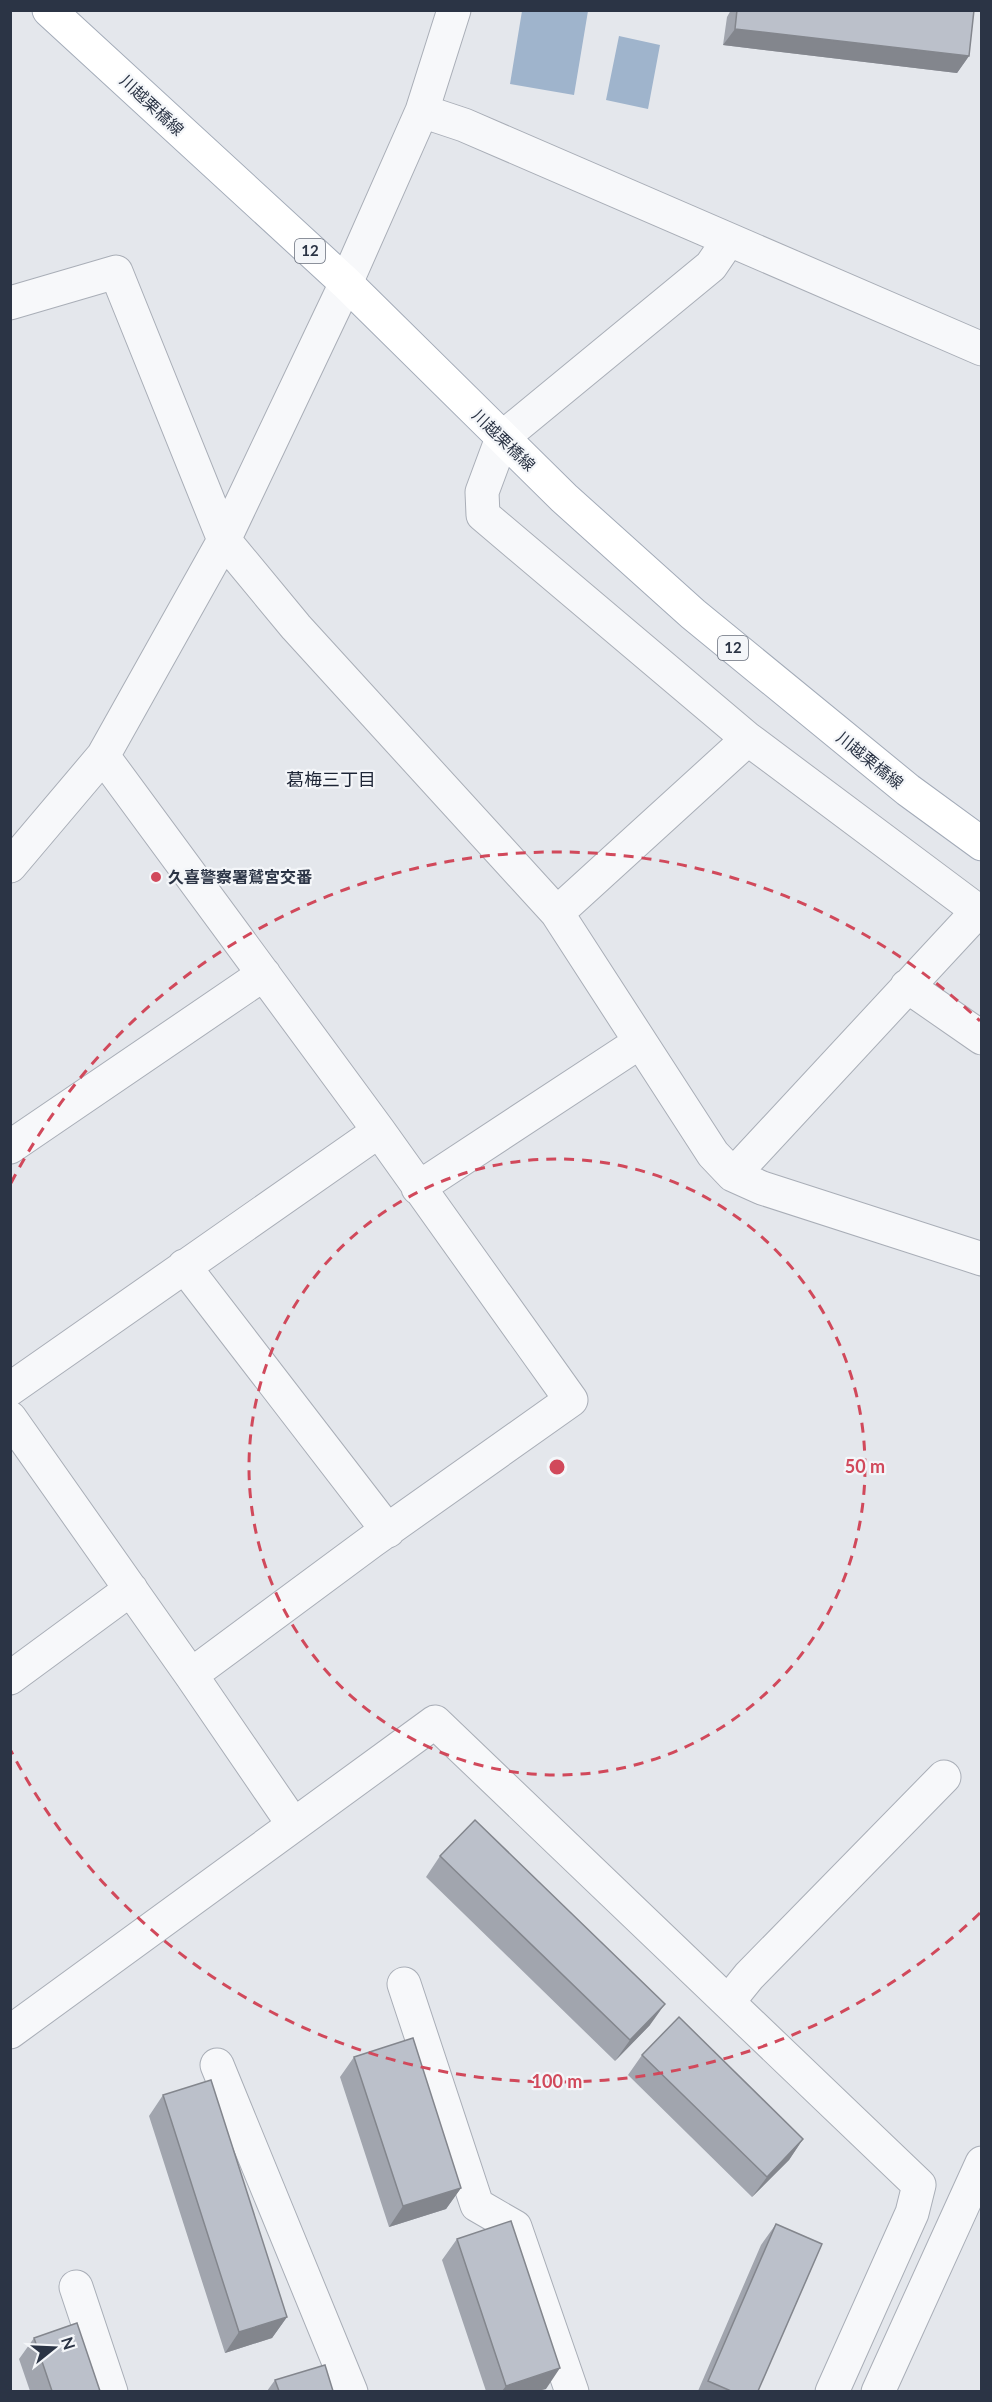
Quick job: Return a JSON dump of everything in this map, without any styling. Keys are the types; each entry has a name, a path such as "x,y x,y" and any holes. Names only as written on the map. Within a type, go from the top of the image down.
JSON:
{"main road":[{"name":"川越栗橋線","path":"49,10 346,283 564,498 693,614 908,790 981,844"}],"street":[{"path":"15,850 103,756 224,540 346,283 422,111 454,10"},
{"path":"422,111 464,125 981,349"},
{"path":"728,241 711,266 502,438 482,492 483,515 748,739 980,913 907,986 733,1175"},
{"path":"10,303 116,272 224,540 296,627 557,913 713,1154 733,1175 762,1188 981,1259"},
{"path":"557,913 748,739"},
{"path":"103,756 379,1131 571,1400 388,1530 191,1675"},
{"path":"10,1147 264,974"},
{"path":"907,986 981,1038"},
{"path":"418,1188 640,1042"},
{"path":"10,1389 379,1131"},
{"path":"184,1266 388,1530"},
{"path":"10,1418 293,1824"},
{"path":"10,1678 131,1589"},
{"path":"10,2032 435,1722 919,2185 912,2213 832,2391"},
{"path":"728,2002 749,1976 944,1777"},
{"path":"404,1984 477,2205 515,2227 572,2391"},
{"path":"217,2065 351,2391"},
{"path":"878,2391 981,2163"},
{"path":"76,2287 111,2391"}],"water":[{"path":"522,11 588,11 574,95 510,84"},
{"path":"619,36 660,45 648,109 606,100"}],"building":[{"path":"737,10 974,10 969,56 735,29"},
{"path":"475,1820 665,2004 630,2040 440,1856"},
{"path":"679,2017 803,2139 767,2177 642,2055"},
{"path":"413,2038 461,2188 403,2206 354,2057"},
{"path":"211,2080 287,2317 239,2332 163,2095"},
{"path":"511,2221 560,2368 506,2386 457,2239"},
{"path":"776,2224 822,2244 758,2391 731,2391 708,2381"},
{"path":"77,2323 100,2391 52,2391 34,2338"},
{"path":"325,2365 333,2391 279,2391 275,2380"}],"place":[{"name":"久喜警察署鷲宮交番","path":"156,877"}],"district":[{"name":"葛梅三丁目","path":"331,780"}]}
